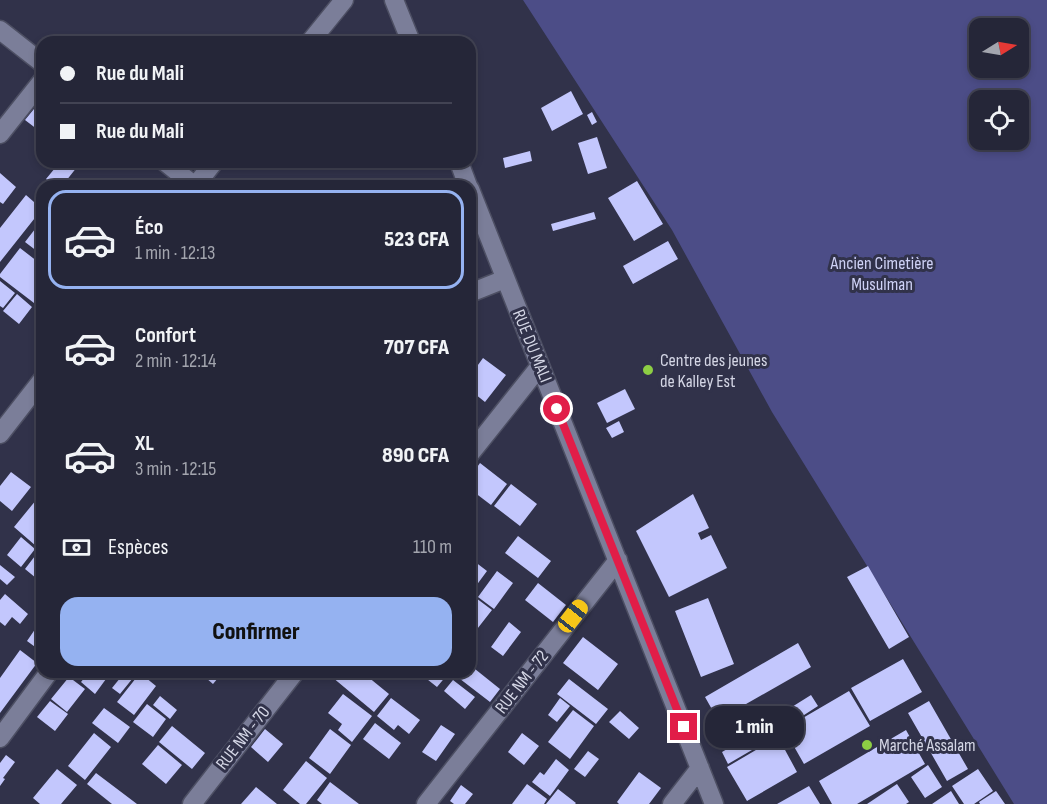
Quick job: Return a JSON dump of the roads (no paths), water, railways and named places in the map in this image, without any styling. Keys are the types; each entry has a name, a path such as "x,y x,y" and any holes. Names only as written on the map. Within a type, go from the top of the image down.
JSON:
{"street":[{"path":"315,36 344,0"},
{"path":"394,0 409,36"},
{"path":"0,30 36,58"},
{"path":"0,134 36,89"},
{"path":"172,168 188,180"},
{"path":"200,180 209,168"},
{"name":"RUE DU MALI","path":"476,205 714,804"},
{"path":"476,291 505,279"},
{"path":"476,446 540,366"},
{"path":"0,434 36,388"},
{"name":"RUE NM - 72","path":"426,804 618,560"},
{"path":"0,738 45,678"},
{"name":"RUE NM - 70","path":"192,804 290,678"},
{"path":"672,804 700,768"}],"place":[{"name":"Centre des jeunes de Kalley Est","path":"648,370"},
{"name":"Marché Assalam","path":"867,745"}],"park label":[{"name":"Ancien Cimetière Musulman","path":"882,273"}]}
